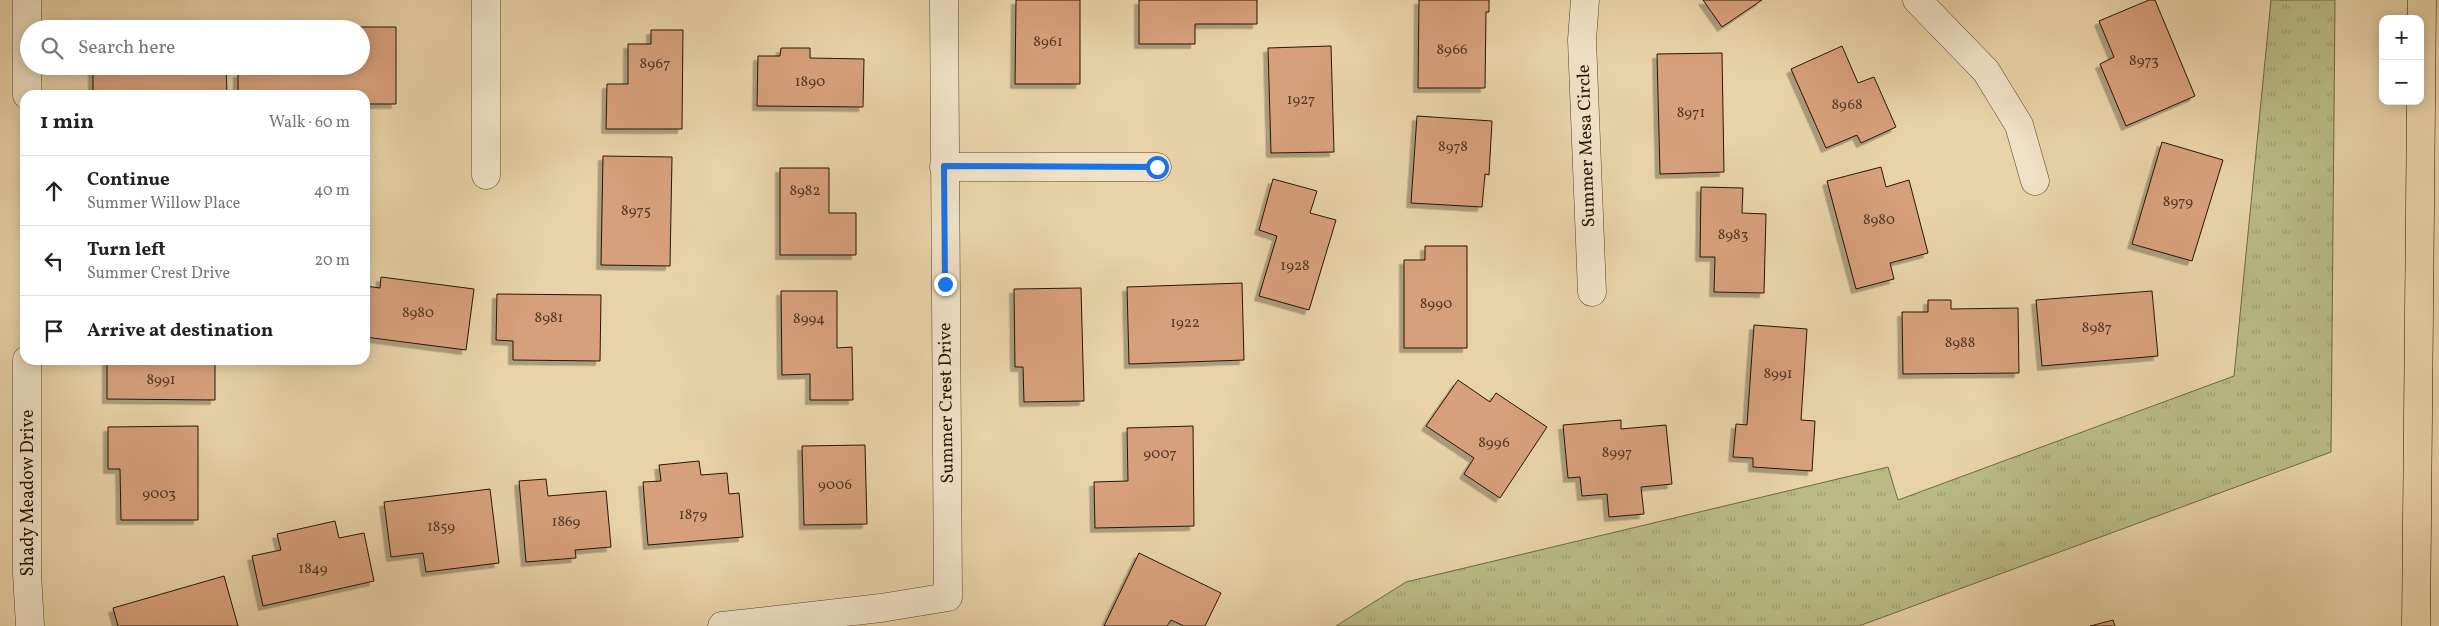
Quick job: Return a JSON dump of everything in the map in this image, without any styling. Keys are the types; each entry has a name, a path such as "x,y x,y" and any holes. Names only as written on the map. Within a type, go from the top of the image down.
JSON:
{"main road":[{"path":"2416,626 2422,0"}],"street":[{"path":"27,0 27,20"},
{"path":"486,0 486,175"},
{"name":"Summer Crest Drive","path":"722,626 881,608 948,597 944,0"},
{"name":"Summer Mesa Circle","path":"1586,0 1582,40 1592,292"},
{"path":"1917,0 1986,71 2019,125 2035,181"},
{"path":"27,75 27,90"},
{"path":"944,166 1157,167"},
{"name":"Shady Meadow Drive","path":"27,365 27,573 30,626"}],"green space":[{"path":"2271,0 2335,0 2331,452 1859,626 1336,626 1406,582 1888,467 1898,500 2234,376"}],"building":[{"path":"1016,0 1080,0 1080,84 1015,84"},
{"path":"1139,0 1257,0 1257,24 1195,24 1195,44 1139,44"},
{"path":"1419,0 1489,0 1489,12 1486,12 1485,88 1418,88"},
{"path":"1703,0 1762,0 1722,27"},
{"path":"2149,0 2155,0 2195,96 2126,126 2100,64 2114,57 2099,21"},
{"path":"370,27 396,27 396,104 370,104 370,90 238,90 238,75 370,75"},
{"path":"651,30 683,30 682,129 606,129 607,84 628,84 628,44 651,44"},
{"path":"1331,46 1334,152 1271,153 1268,48"},
{"path":"1842,46 1858,83 1874,77 1896,127 1861,143 1857,135 1826,148 1791,69"},
{"path":"781,48 810,48 810,58 864,59 863,107 757,106 758,56 780,56"},
{"path":"1722,53 1724,172 1660,174 1657,54"},
{"path":"93,75 226,75 227,90 93,90"},
{"path":"1417,116 1492,121 1489,175 1485,174 1482,207 1411,203"},
{"path":"2162,142 2223,160 2192,261 2132,244"},
{"path":"603,156 672,157 670,266 601,265"},
{"path":"1881,167 1886,187 1909,180 1928,253 1890,263 1894,279 1856,289 1827,181"},
{"path":"780,168 829,168 829,213 856,213 856,255 780,255"},
{"path":"1273,179 1317,191 1310,213 1336,220 1309,310 1259,296 1277,236 1259,230"},
{"path":"1701,187 1743,188 1742,213 1766,214 1764,293 1714,292 1715,257 1700,257"},
{"path":"1425,246 1467,246 1467,348 1404,348 1404,260 1425,260"},
{"path":"381,277 474,289 466,350 370,338 370,287 380,288"},
{"path":"1242,283 1244,360 1129,364 1127,287"},
{"path":"1081,288 1084,401 1024,402 1023,367 1015,367 1014,289"},
{"path":"781,291 837,291 837,348 852,347 853,400 810,400 810,374 782,375"},
{"path":"2152,291 2158,356 2042,366 2036,300"},
{"path":"497,294 601,295 600,361 513,360 513,341 496,340"},
{"path":"1928,300 1951,300 1951,309 2018,308 2019,373 1903,374 1902,312 1928,312"},
{"path":"1754,325 1807,329 1801,420 1815,421 1812,471 1753,467 1753,458 1733,457 1736,424 1747,425"},
{"path":"107,365 215,365 215,400 107,399"},
{"path":"1458,380 1490,402 1496,393 1547,427 1500,498 1464,474 1474,458 1426,426"},
{"path":"1621,420 1621,429 1666,425 1672,484 1641,487 1644,514 1609,517 1607,494 1582,496 1580,477 1568,478 1563,425"},
{"path":"198,426 198,520 121,520 120,469 108,469 108,427"},
{"path":"1193,426 1194,526 1095,528 1094,482 1128,481 1127,428"},
{"path":"865,445 867,524 804,525 802,446"},
{"path":"699,461 701,475 727,473 729,494 739,493 743,537 648,545 643,482 661,481 659,465"},
{"path":"546,479 548,496 606,491 611,547 575,550 576,558 526,562 519,481"},
{"path":"490,489 499,563 426,572 423,553 391,557 384,502"},
{"path":"335,521 339,538 364,533 374,581 263,606 252,556 281,550 277,534"},
{"path":"1139,553 1221,593 1205,626 1184,626 1171,620 1167,626 1104,626"},
{"path":"224,576 238,626 118,626 113,608"},
{"path":"2113,620 2115,626 2090,626"}],"route":[{"path":"945,284 944,166 1157,167"}]}
